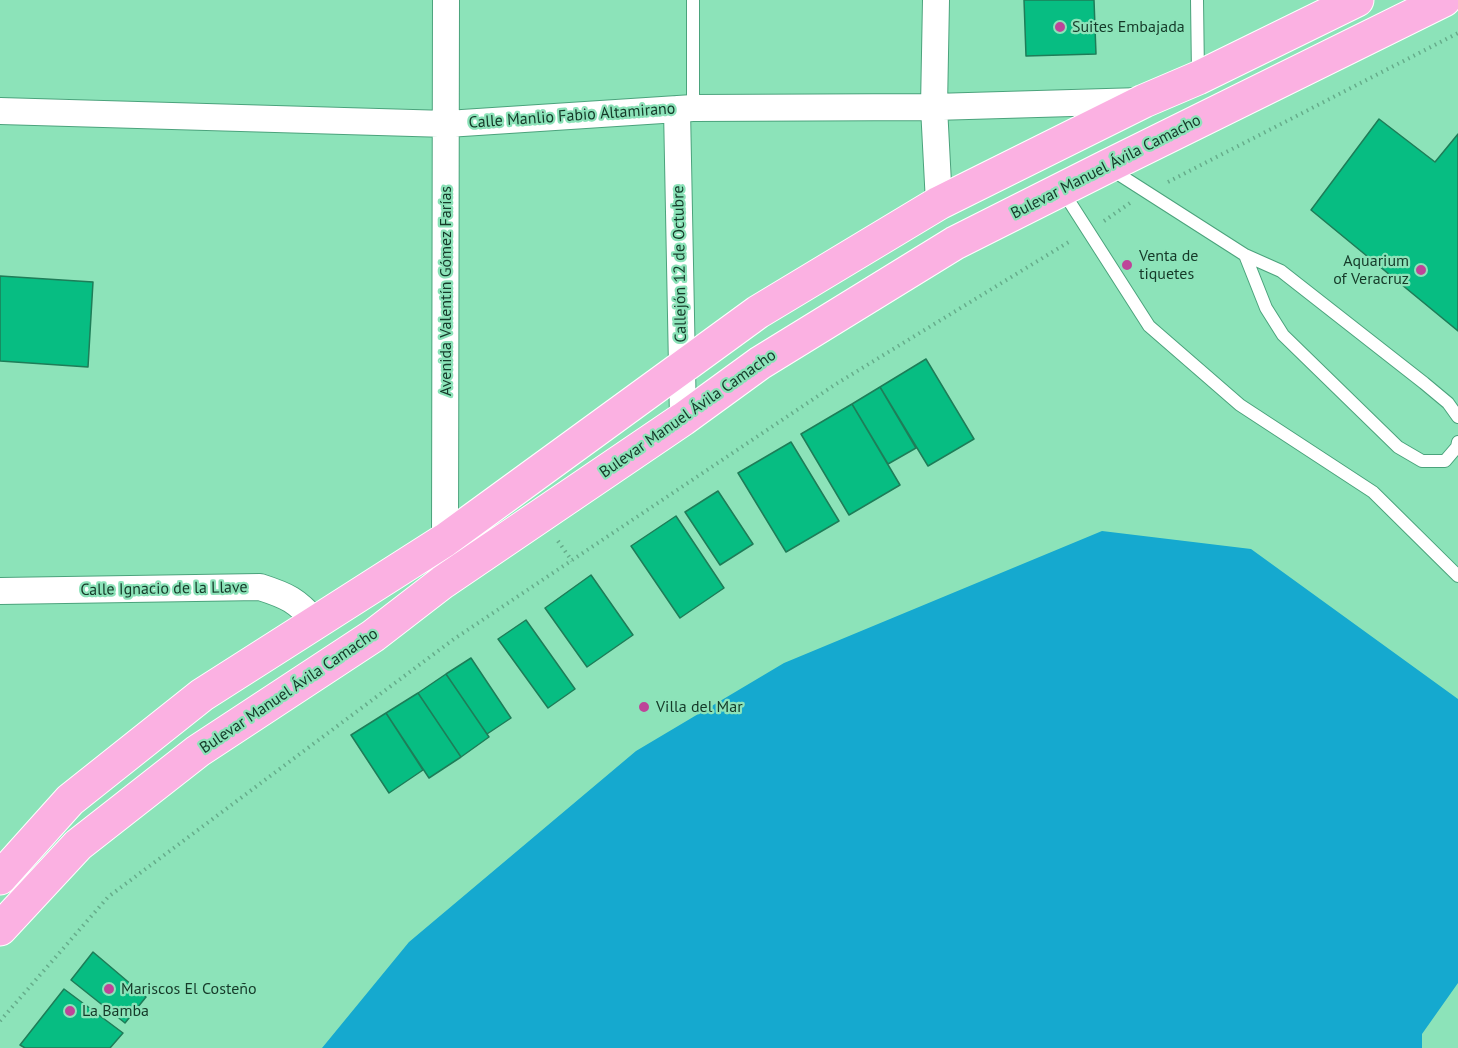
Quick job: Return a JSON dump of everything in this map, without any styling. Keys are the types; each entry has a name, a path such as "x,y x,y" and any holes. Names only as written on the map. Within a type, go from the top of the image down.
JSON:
{"main road":[{"path":"0,878 70,800 202,695 445,540 758,312 939,203 1144,101 1198,78 1358,0"},
{"name":"Bulevar Manuel Ávila Camacho","path":"0,929 78,845 198,751 373,636 443,582 760,363 955,243 1444,0"}],"street":[{"name":"Avenida Valentín Gómez Farías","path":"443,582 446,0"},
{"path":"936,0 934,107 939,203"},
{"name":"Calle Manlio Fabio Altamirano","path":"0,111 447,123 685,109 934,107 1144,101"},
{"name":"Callejón 12 de Octubre","path":"683,418 681,369 685,109"},
{"name":"Calle Ignacio de la Llave","path":"0,591 260,588 283,595 300,604 315,622"}],"lane":[{"name":"Callejón 12 de Octubre","path":"685,109 693,0"},
{"path":"1197,0 1198,78"},
{"path":"1106,167 1245,255 1281,272 1424,383 1448,403 1458,417"},
{"path":"1061,189 1149,326 1240,405 1373,492 1458,576"},
{"path":"1245,255 1266,308 1283,336 1398,447 1422,461 1445,461 1457,447 1458,442"}],"path":[{"path":"0,1021 108,897 454,639 836,384 1148,192 1458,33"}],"water":[{"path":"1102,531 1251,549 1458,699 1458,983 1422,1034 1422,1048 322,1048 409,942 636,751 784,663"}],"building":[{"name":"Suites Embajada","path":"1024,0 1094,0 1096,54 1026,56"},
{"name":"Aquarium of Veracruz","path":"1379,119 1435,162 1458,134 1458,331 1311,210"},
{"path":"0,276 93,282 88,367 0,361"},
{"path":"926,359 974,439 928,466 880,387"},
{"path":"880,387 916,448 888,464 852,404"},
{"path":"852,404 900,485 849,515 801,434"},
{"path":"791,442 839,521 786,552 738,473"},
{"path":"718,491 753,544 720,565 685,512"},
{"path":"676,516 724,588 680,618 631,546"},
{"path":"591,575 633,635 587,667 545,608"},
{"path":"526,620 575,689 548,708 498,639"},
{"path":"471,658 511,718 487,734 446,674"},
{"path":"446,674 489,737 461,757 418,693"},
{"path":"418,693 461,757 429,778 386,713"},
{"path":"386,713 423,770 389,793 351,735"},
{"name":"Mariscos El Costeño","path":"93,952 146,997 125,1023 71,980"},
{"name":"La Bamba","path":"64,989 123,1033 110,1048 25,1048 20,1045"}],"place":[{"name":"Suites Embajada","path":"1060,27"},
{"name":"Venta de tiquetes","path":"1127,265"},
{"name":"Aquarium of Veracruz","path":"1421,270"},
{"name":"Villa del Mar","path":"644,707"},
{"name":"Mariscos El Costeño","path":"109,989"},
{"name":"La Bamba","path":"70,1011"}]}
